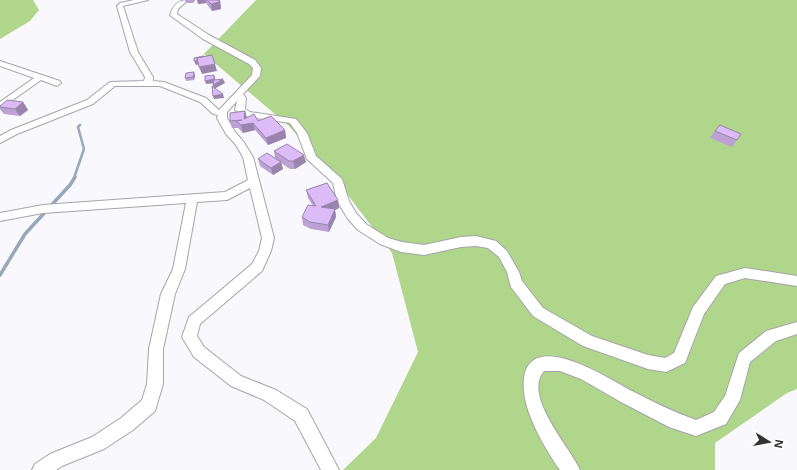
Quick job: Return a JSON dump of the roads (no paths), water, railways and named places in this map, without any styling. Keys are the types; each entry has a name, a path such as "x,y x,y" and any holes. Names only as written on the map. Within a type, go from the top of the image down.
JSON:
{"street":[{"path":"145,0 120,6 134,52 149,77 148,83"},
{"path":"185,0 175,8 173,15 206,37 252,62 257,68 256,76 223,111 222,118 231,134 240,143 248,157 268,238 265,251 257,267 194,321 189,337 199,352 236,381 270,395 301,415 313,436 326,469"},
{"path":"0,63 57,83"},
{"path":"0,72 9,66"},
{"path":"0,106 40,77"},
{"path":"0,140 14,132 90,102 113,84 161,84 203,100 216,112 222,114"},
{"path":"239,95 242,98 240,110 248,114 294,121 302,133 311,157 338,182 344,201 352,216 362,228 384,241 401,247 424,250 461,242 476,241 492,244 503,254 513,272 516,283 538,312 588,341 648,362 666,365 680,358 698,312 721,280 745,273 797,281"},
{"path":"0,217 43,209 227,196 254,182"},
{"path":"41,470 56,460 98,443 127,424 149,405 155,384 156,349 168,294 179,269 192,198"},
{"path":"571,470 560,456 543,423 531,393 532,375 541,364 560,364 586,373 641,404 675,421 696,428 720,418 732,400 744,358 771,336 797,328"}],"waterway":[{"path":"74,178 84,149 78,127 80,125"},
{"path":"0,275 25,234 70,185 75,177"}]}
